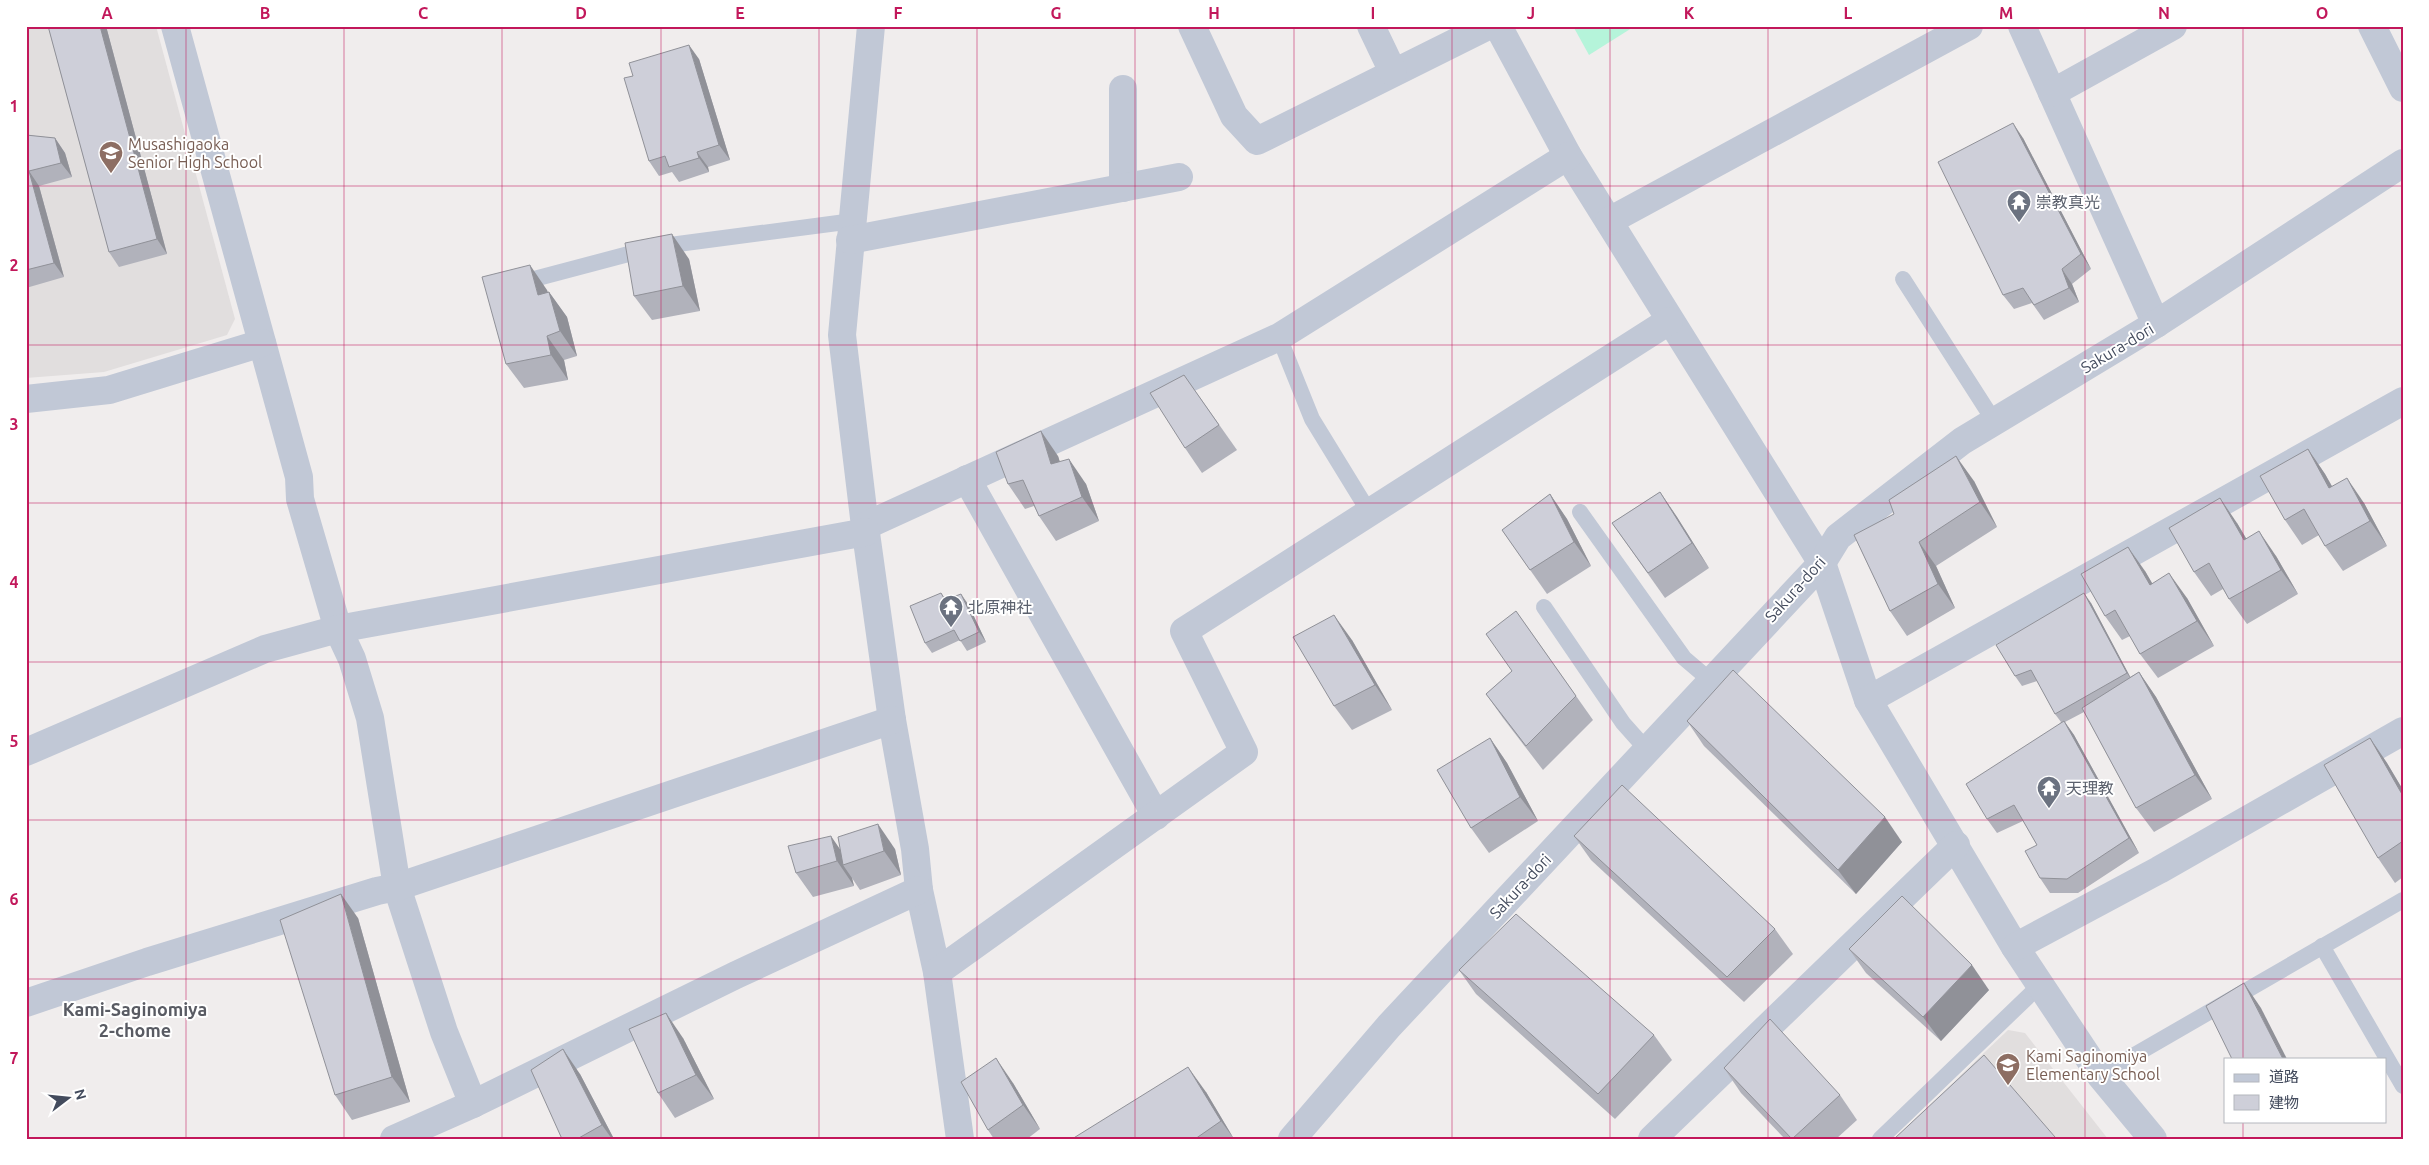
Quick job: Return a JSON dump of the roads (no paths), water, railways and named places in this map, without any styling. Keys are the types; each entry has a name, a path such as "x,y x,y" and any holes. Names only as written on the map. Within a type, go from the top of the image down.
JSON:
{"street":[{"path":"175,26 299,477 300,499 338,629 352,659 370,718 397,887 444,1032 473,1104"},
{"path":"871,26 842,335 865,529 892,720 915,849 919,890 937,972 960,1139"},
{"path":"1192,26 1234,116 1257,141 1488,26"},
{"path":"1370,26 1393,72"},
{"path":"1498,26 1568,156 1669,321 1822,563 1868,700 2040,986 2100,1075 2154,1139"},
{"path":"1609,221 1969,26"},
{"path":"2022,26 2156,324"},
{"path":"2052,93 2173,26"},
{"path":"2372,26 2403,88"},
{"path":"1123,89 1123,188"},
{"path":"26,752 266,649 338,629 865,529 967,479 1279,337 1568,156"},
{"name":"Sakura-dori","path":"1292,1139 1389,1026 1822,563 1838,537 1962,441 2156,324 2403,163"},
{"path":"852,231 1123,188 1179,177"},
{"path":"937,972 1244,752 1184,630 1669,321"},
{"path":"26,399 109,390 262,343"},
{"path":"1868,700 2403,400"},
{"path":"967,479 1156,816"},
{"path":"26,1003 147,962 377,891 397,887 892,720"},
{"path":"2015,947 2159,870 2403,731"},
{"path":"1652,1139 1956,845"},
{"path":"394,1139 473,1104 736,975 919,890"}],"lane":[{"path":"505,287 655,247 852,231"},
{"path":"1903,279 1994,421"},
{"path":"1279,337 1312,419 1369,512"},
{"path":"1580,512 1684,658 1711,681"},
{"path":"1544,607 1623,724 1647,750"},
{"path":"2100,1075 2403,900"},
{"path":"2322,946 2403,1086"},
{"path":"1880,1139 2040,986"}],"place":[{"name":"Musashigaoka Senior High School","path":"111,174"},
{"name":"崇教真光","path":"2019,223"},
{"name":"北原神社","path":"951,628"},
{"name":"天理教","path":"2049,809"},
{"name":"Kami Saginomiya Elementary School","path":"2008,1086"}],"district":[{"name":"Kami-Saginomiya 2-chome","path":"135,1020"}]}
